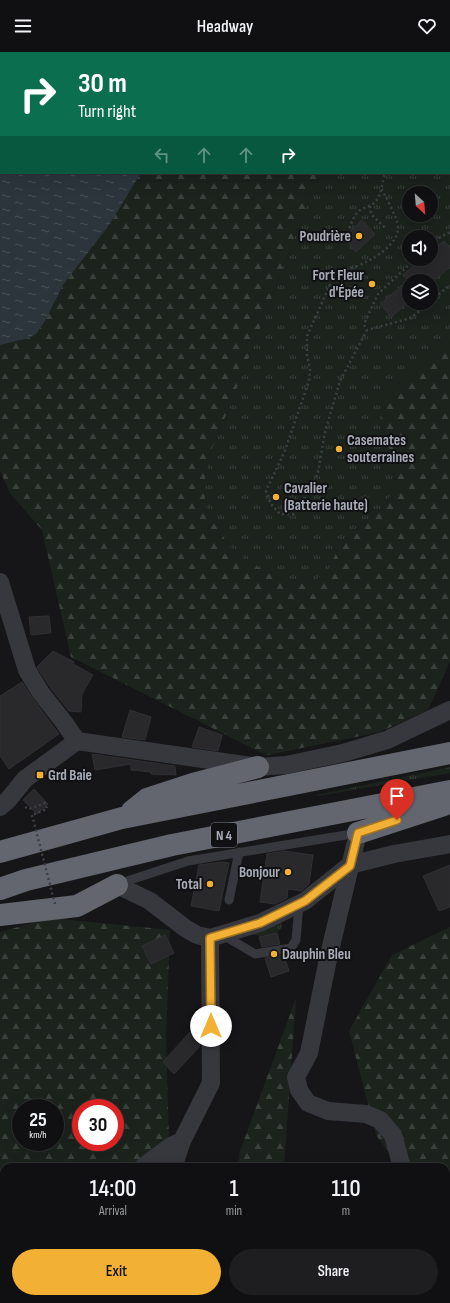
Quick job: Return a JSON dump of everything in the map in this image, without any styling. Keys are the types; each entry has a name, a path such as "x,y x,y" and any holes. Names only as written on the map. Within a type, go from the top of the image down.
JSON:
{"highway":[{"name":"N 4","path":"0,852 122,818 450,753"},
{"path":"122,818 147,799 193,784 258,767"},
{"name":"N 4","path":"0,889 26,880 172,845 450,791"},
{"path":"358,833 450,803"},
{"path":"0,915 77,906 117,885"}],"street":[{"path":"0,582 27,670 41,693 64,721 77,741"},
{"path":"0,807 8,800 25,779 77,741 258,767 286,765 343,753 387,740 450,710"},
{"path":"358,833 328,959 309,1052 296,1077 299,1090 308,1103 328,1111 366,1114 380,1120 393,1135 401,1163"},
{"path":"117,885 150,901 185,928 197,935 217,937 260,923 305,901 350,866 394,854 450,844"},
{"path":"174,1163 182,1140 211,1083 217,937"},
{"path":"148,1163 171,1146 182,1140"}],"lane":[{"path":"117,885 188,861 358,833"},
{"path":"229,900 239,852"},
{"path":"217,937 255,954 291,948 296,940 299,904"}],"path":[{"path":"349,228 354,217 359,211 376,202 385,174"},
{"path":"381,188 391,207 398,228 395,238 386,249 375,258 358,266 343,270 334,276 307,336 307,355 310,369 309,381 284,453 266,491 271,504 280,514 294,514 314,483 318,472 325,432 340,381 367,330 411,318 420,310"},
{"path":"370,206 371,214 385,228"},
{"path":"438,238 450,232"},
{"path":"367,330 364,324 378,294 408,266"},
{"path":"438,295 450,285"},
{"path":"47,809 32,815 55,904"}],"green space":[{"path":"140,174 322,174 312,192 234,396 210,453 205,479 205,505 220,533 233,551 289,584 311,584 329,570 337,550 362,524 383,507 394,490 395,461 382,433 380,411 387,394 450,342 450,661 428,710 380,732 268,755 71,657 42,530 10,493 0,471 0,345 29,338 45,321 63,285 109,225"},
{"path":"322,174 450,174 450,342 387,394 382,433 395,461 394,490 383,507 362,524 337,550 329,570 311,584 289,584 233,551 220,533 205,505 205,479 210,453 234,396 312,192"},
{"path":"450,767 450,773 317,795"},
{"path":"51,918 170,930 166,1038 169,1140 143,1163 0,1163 0,932"},
{"path":"282,921 279,931 272,935 258,936 251,934"},
{"path":"450,927 450,1163 396,1163 376,1135 349,1031 392,955"},
{"path":"296,998 284,1163 238,1163 239,1154"}],"water":[{"path":"0,174 140,174 109,225 63,285 45,321 36,334 29,338 0,345"}],"building":[{"name":"Poudrière","path":"362,220 375,234 356,252 344,238"},
{"path":"444,241 450,248 450,267 438,277 438,274 404,274 414,266 438,266 438,246"},
{"path":"402,286 402,308 391,317 380,304"},
{"path":"49,616 51,633 31,635 29,617"},
{"path":"53,651 74,662 73,664 93,675 82,694 81,712 69,711 50,687 37,667"},
{"path":"22,682 59,734 9,769 0,756 0,696"},
{"path":"130,710 151,717 145,740 122,737"},
{"path":"199,727 222,735 218,751 192,747"},
{"path":"92,754 175,766 176,775 151,774 151,772 131,770 131,764 95,770"},
{"path":"34,789 48,804 37,814 23,800"},
{"name":"Bonjour","path":"284,851 313,855 309,884 301,891 288,889 287,898 275,904 260,902 267,854"},
{"name":"Total","path":"222,862 229,863 219,911 191,906 199,865"},
{"path":"450,865 450,907 439,911 423,876"},
{"path":"277,933 280,944 262,947 259,937"},
{"path":"165,935 174,953 151,964 142,946"},
{"path":"284,955 289,971 271,977 265,958"},
{"path":"190,1032 200,1042 200,1046 174,1074 163,1062"}],"place":[{"name":"Poudrière","path":"359,236"},
{"name":"Fort Fleur d'Épée","path":"372,284"},
{"name":"Casemates souterraines","path":"339,449"},
{"name":"Cavalier (Batterie haute)","path":"276,497"},
{"name":"Grd Baie","path":"40,775"},
{"name":"Bonjour","path":"288,872"},
{"name":"Total","path":"210,884"},
{"name":"Dauphin Bleu","path":"274,954"}],"route":[{"path":"211,1026 210,938 260,923 305,901 350,866 358,833 397,820"}]}
